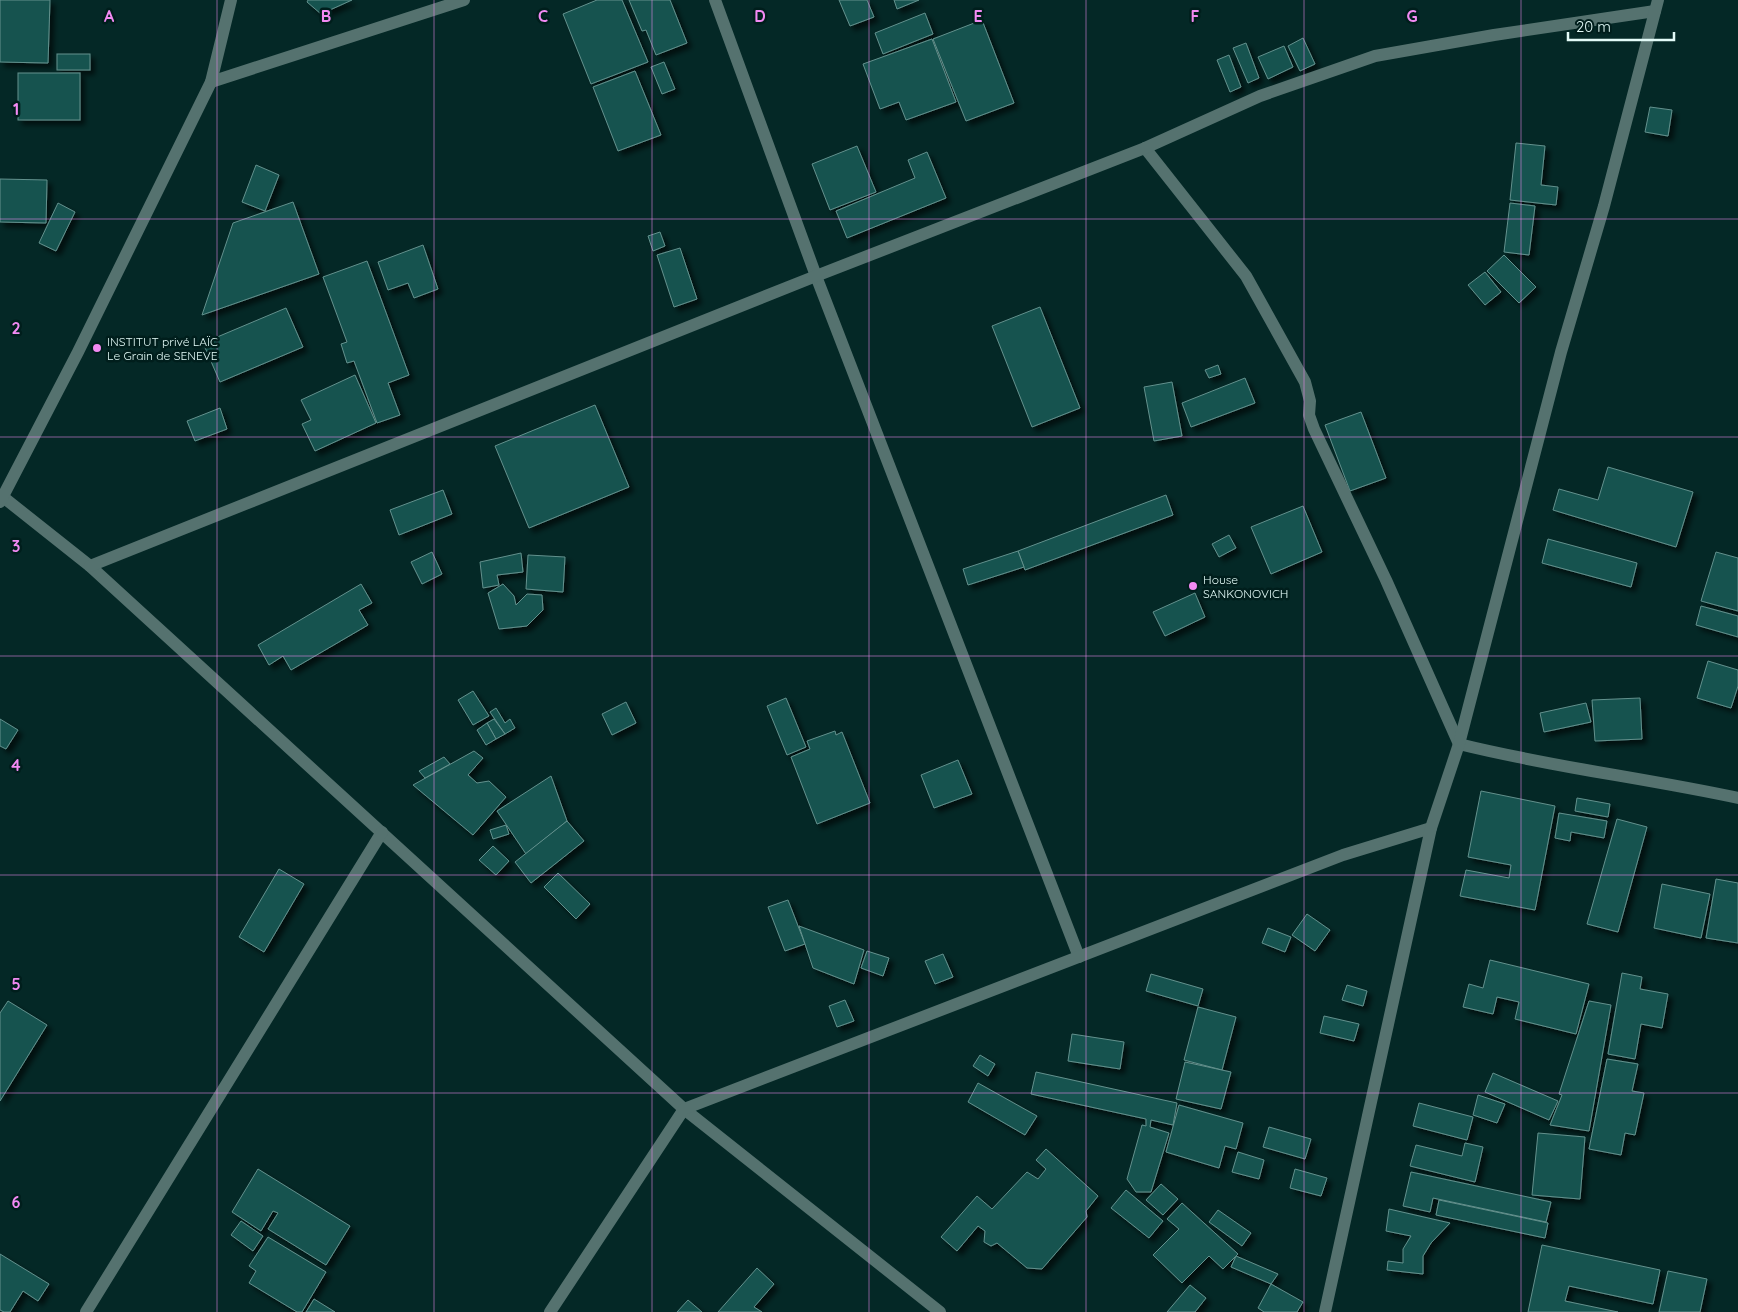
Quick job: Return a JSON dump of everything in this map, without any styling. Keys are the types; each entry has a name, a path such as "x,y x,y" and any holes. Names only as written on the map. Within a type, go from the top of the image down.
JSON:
{"street":[{"path":"231,0 211,82 78,352 1,499 90,566 684,1109 940,1312"},
{"path":"211,82 464,0"},
{"path":"715,0 816,276 1079,957"},
{"path":"90,566 816,276 1145,148 1260,96 1376,56 1657,5 1604,206 1561,352 1459,744 1432,828 1324,1312"},
{"path":"1145,148 1246,276 1305,382 1314,429 1386,580 1459,744"},
{"path":"1459,744 1738,798"},
{"path":"550,1312 684,1109 1343,855 1432,828"},
{"path":"86,1312 382,832"}],"building":[{"path":"0,0 50,0 48,63 0,62"},
{"path":"308,0 352,0 321,14 307,2"},
{"path":"597,0 622,0 648,62 591,84 563,14"},
{"path":"629,0 670,0 687,43 656,55 646,30 642,31"},
{"path":"839,0 867,0 874,17 850,26"},
{"path":"894,0 919,0 897,9"},
{"path":"925,13 933,34 883,54 875,33"},
{"path":"982,20 1014,103 966,121 933,39"},
{"path":"1303,38 1315,64 1300,71 1288,46"},
{"path":"932,39 956,102 906,120 899,102 880,109 863,64"},
{"path":"1246,43 1259,78 1248,83 1233,48"},
{"path":"1284,46 1293,67 1268,79 1258,57"},
{"path":"57,54 90,54 90,70 57,70"},
{"path":"1229,55 1241,87 1230,92 1217,60"},
{"path":"664,62 675,89 662,94 651,67"},
{"path":"635,71 661,135 618,151 593,87"},
{"path":"18,73 80,73 80,120 18,120"},
{"path":"1650,107 1672,110 1668,136 1645,132"},
{"path":"1516,143 1545,146 1541,185 1558,187 1556,205 1510,200"},
{"path":"857,146 876,192 830,210 812,164"},
{"path":"927,152 946,198 847,238 836,211 915,178 908,160"},
{"path":"256,165 279,175 265,211 242,202"},
{"path":"0,179 47,180 46,223 0,222"},
{"path":"293,202 319,274 202,315 233,223"},
{"path":"58,203 75,212 56,251 39,243"},
{"path":"1510,203 1535,206 1529,255 1504,252"},
{"path":"660,232 665,246 653,251 648,236"},
{"path":"423,245 438,289 414,298 408,283 388,290 378,262"},
{"path":"680,248 697,299 674,307 657,255"},
{"path":"1504,255 1536,287 1519,303 1487,271"},
{"path":"367,261 409,375 388,383 400,415 377,423 354,361 347,363 341,344 347,342 323,277"},
{"path":"1485,272 1501,292 1485,305 1468,285"},
{"path":"1040,307 1080,408 1032,427 992,326"},
{"path":"286,308 303,347 220,382 203,343"},
{"path":"1218,365 1221,374 1209,378 1205,370"},
{"path":"355,375 376,423 315,451 302,424 311,420 301,400"},
{"path":"1245,378 1255,403 1191,427 1182,403"},
{"path":"1172,382 1182,436 1154,441 1144,387"},
{"path":"595,405 629,487 529,528 495,446"},
{"path":"220,408 227,429 195,441 187,421"},
{"path":"1361,412 1386,478 1350,491 1325,425"},
{"path":"1608,467 1693,492 1676,547 1553,510 1559,489 1598,500"},
{"path":"443,490 452,514 399,535 390,510"},
{"path":"1166,495 1173,515 1025,570 1018,551"},
{"path":"1303,506 1322,552 1271,574 1251,527"},
{"path":"1229,535 1236,548 1219,557 1212,544"},
{"path":"1548,539 1637,563 1631,587 1542,563"},
{"path":"1018,551 1024,567 968,585 963,569"},
{"path":"432,552 442,574 422,584 411,562"},
{"path":"1716,552 1738,558 1738,611 1701,601"},
{"path":"521,553 523,572 497,575 499,585 483,588 480,562"},
{"path":"528,555 565,557 563,592 526,589"},
{"path":"361,584 372,603 359,610 368,625 291,670 283,656 269,665 258,645"},
{"path":"503,584 514,596 516,605 527,594 542,595 543,610 527,626 499,629 488,593"},
{"path":"1195,593 1205,617 1165,636 1153,612"},
{"path":"1701,606 1738,616 1738,637 1696,625"},
{"path":"1708,661 1738,670 1738,686 1731,708 1697,698"},
{"path":"473,691 489,716 473,725 458,700"},
{"path":"786,698 806,747 787,755 767,706"},
{"path":"1640,698 1642,739 1595,741 1592,700"},
{"path":"626,702 636,723 612,735 602,714"},
{"path":"1586,703 1591,722 1544,732 1540,713"},
{"path":"496,708 505,723 510,719 515,728 505,734 490,712"},
{"path":"0,719 18,730 6,749 0,746"},
{"path":"494,719 505,734 496,739 487,723"},
{"path":"487,723 496,739 486,745 477,730"},
{"path":"835,731 836,735 842,732 870,803 817,824 791,757 810,749 807,741"},
{"path":"474,751 483,758 468,775 477,783 489,781 506,797 473,835 413,785"},
{"path":"444,757 450,764 425,778 419,771"},
{"path":"958,760 972,794 934,808 921,775"},
{"path":"551,776 567,821 526,854 497,811"},
{"path":"1481,791 1555,806 1535,910 1460,896 1466,870 1509,878 1511,865 1468,857"},
{"path":"1577,798 1610,804 1608,817 1575,811"},
{"path":"1559,813 1607,821 1604,838 1571,832 1570,841 1555,838"},
{"path":"1617,819 1647,827 1618,932 1587,924"},
{"path":"567,821 584,841 531,883 515,862"},
{"path":"506,825 509,834 493,839 490,830"},
{"path":"493,846 509,861 496,875 479,860"},
{"path":"279,869 304,884 264,952 239,937"},
{"path":"558,873 590,904 576,919 544,887"},
{"path":"1716,879 1738,883 1738,943 1706,938"},
{"path":"1662,884 1710,894 1701,938 1654,928"},
{"path":"788,900 805,944 785,951 768,907"},
{"path":"1307,914 1330,930 1315,951 1292,935"},
{"path":"799,926 864,950 854,984 813,968"},
{"path":"1268,928 1291,937 1285,952 1262,943"},
{"path":"867,951 889,958 883,976 861,968"},
{"path":"943,954 953,977 935,984 925,961"},
{"path":"1490,960 1589,984 1576,1034 1515,1019 1519,1002 1497,997 1493,1014 1463,1007 1469,984 1483,988"},
{"path":"1622,973 1642,977 1640,989 1668,994 1662,1028 1641,1024 1635,1059 1608,1054"},
{"path":"1151,974 1203,989 1198,1006 1146,991"},
{"path":"1347,985 1367,991 1363,1006 1342,1000"},
{"path":"845,1000 854,1021 837,1027 829,1006"},
{"path":"8,1001 47,1025 0,1101 0,1013"},
{"path":"1589,1001 1611,1005 1589,1131 1550,1125 1562,1095 1559,1094"},
{"path":"1198,1007 1236,1017 1222,1070 1184,1060"},
{"path":"1324,1016 1359,1024 1354,1041 1320,1033"},
{"path":"1072,1034 1124,1042 1120,1069 1068,1061"},
{"path":"980,1055 995,1064 988,1076 973,1066"},
{"path":"1607,1059 1638,1064 1632,1091 1644,1093 1635,1135 1625,1133 1621,1155 1589,1149"},
{"path":"1185,1062 1231,1072 1221,1109 1176,1099"},
{"path":"1036,1072 1177,1103 1173,1125 1151,1120 1150,1127 1169,1133 1151,1192 1136,1192 1127,1179 1142,1125 1146,1126 1146,1119 1031,1094"},
{"path":"1493,1073 1558,1101 1549,1120 1485,1092"},
{"path":"978,1083 1037,1116 1025,1135 968,1102"},
{"path":"1478,1095 1505,1104 1497,1123 1473,1115"},
{"path":"1419,1103 1473,1117 1467,1140 1413,1126"},
{"path":"1179,1105 1243,1123 1236,1149 1225,1146 1219,1168 1166,1152"},
{"path":"1269,1127 1311,1139 1305,1159 1263,1147"},
{"path":"1538,1133 1585,1137 1580,1199 1532,1195"},
{"path":"1465,1143 1483,1147 1475,1182 1410,1166 1416,1145 1462,1156"},
{"path":"1046,1149 1098,1196 1086,1211 1087,1217 1042,1269 1027,1268 997,1243 991,1246 984,1242 985,1231 978,1226 957,1251 941,1237 977,1196 992,1209 1027,1172 1038,1179 1046,1169 1036,1160"},
{"path":"1238,1152 1264,1160 1259,1179 1232,1172"},
{"path":"258,1169 350,1226 326,1265 268,1229 278,1213 273,1211 261,1231 232,1212"},
{"path":"1295,1169 1327,1178 1321,1196 1290,1188"},
{"path":"1411,1172 1551,1202 1546,1222 1433,1198 1430,1212 1403,1206"},
{"path":"1161,1184 1178,1199 1163,1215 1146,1200"},
{"path":"1126,1190 1163,1221 1149,1238 1111,1208"},
{"path":"1439,1200 1548,1223 1545,1238 1436,1215"},
{"path":"1182,1203 1238,1254 1223,1269 1209,1256 1182,1283 1153,1255 1179,1229 1167,1219"},
{"path":"1389,1209 1450,1223 1431,1243 1423,1256 1423,1274 1387,1270 1388,1261 1403,1263 1403,1249 1411,1236 1386,1231"},
{"path":"1218,1210 1251,1233 1242,1246 1209,1222"},
{"path":"241,1221 263,1236 253,1251 231,1235"},
{"path":"268,1237 326,1272 302,1312 297,1312 249,1283 256,1271 249,1266"},
{"path":"1542,1245 1660,1270 1653,1304 1569,1286 1565,1301 1618,1312 1528,1312"},
{"path":"0,1254 49,1284 38,1301 23,1291 10,1312 0,1310"},
{"path":"1236,1256 1278,1274 1271,1284 1231,1267"},
{"path":"757,1268 774,1284 754,1307 762,1312 718,1312"},
{"path":"1668,1271 1707,1279 1700,1312 1659,1312"},
{"path":"1271,1284 1303,1302 1297,1312 1264,1312 1258,1308"},
{"path":"1190,1285 1206,1298 1195,1312 1167,1312"},
{"path":"314,1299 335,1312 306,1312"},
{"path":"688,1300 702,1312 677,1312"}],"place":[{"name":"INSTITUT privé LAÏC Le Grain de SENEVE","path":"97,348"},
{"name":"House SANKONOVICH","path":"1193,586"}]}
